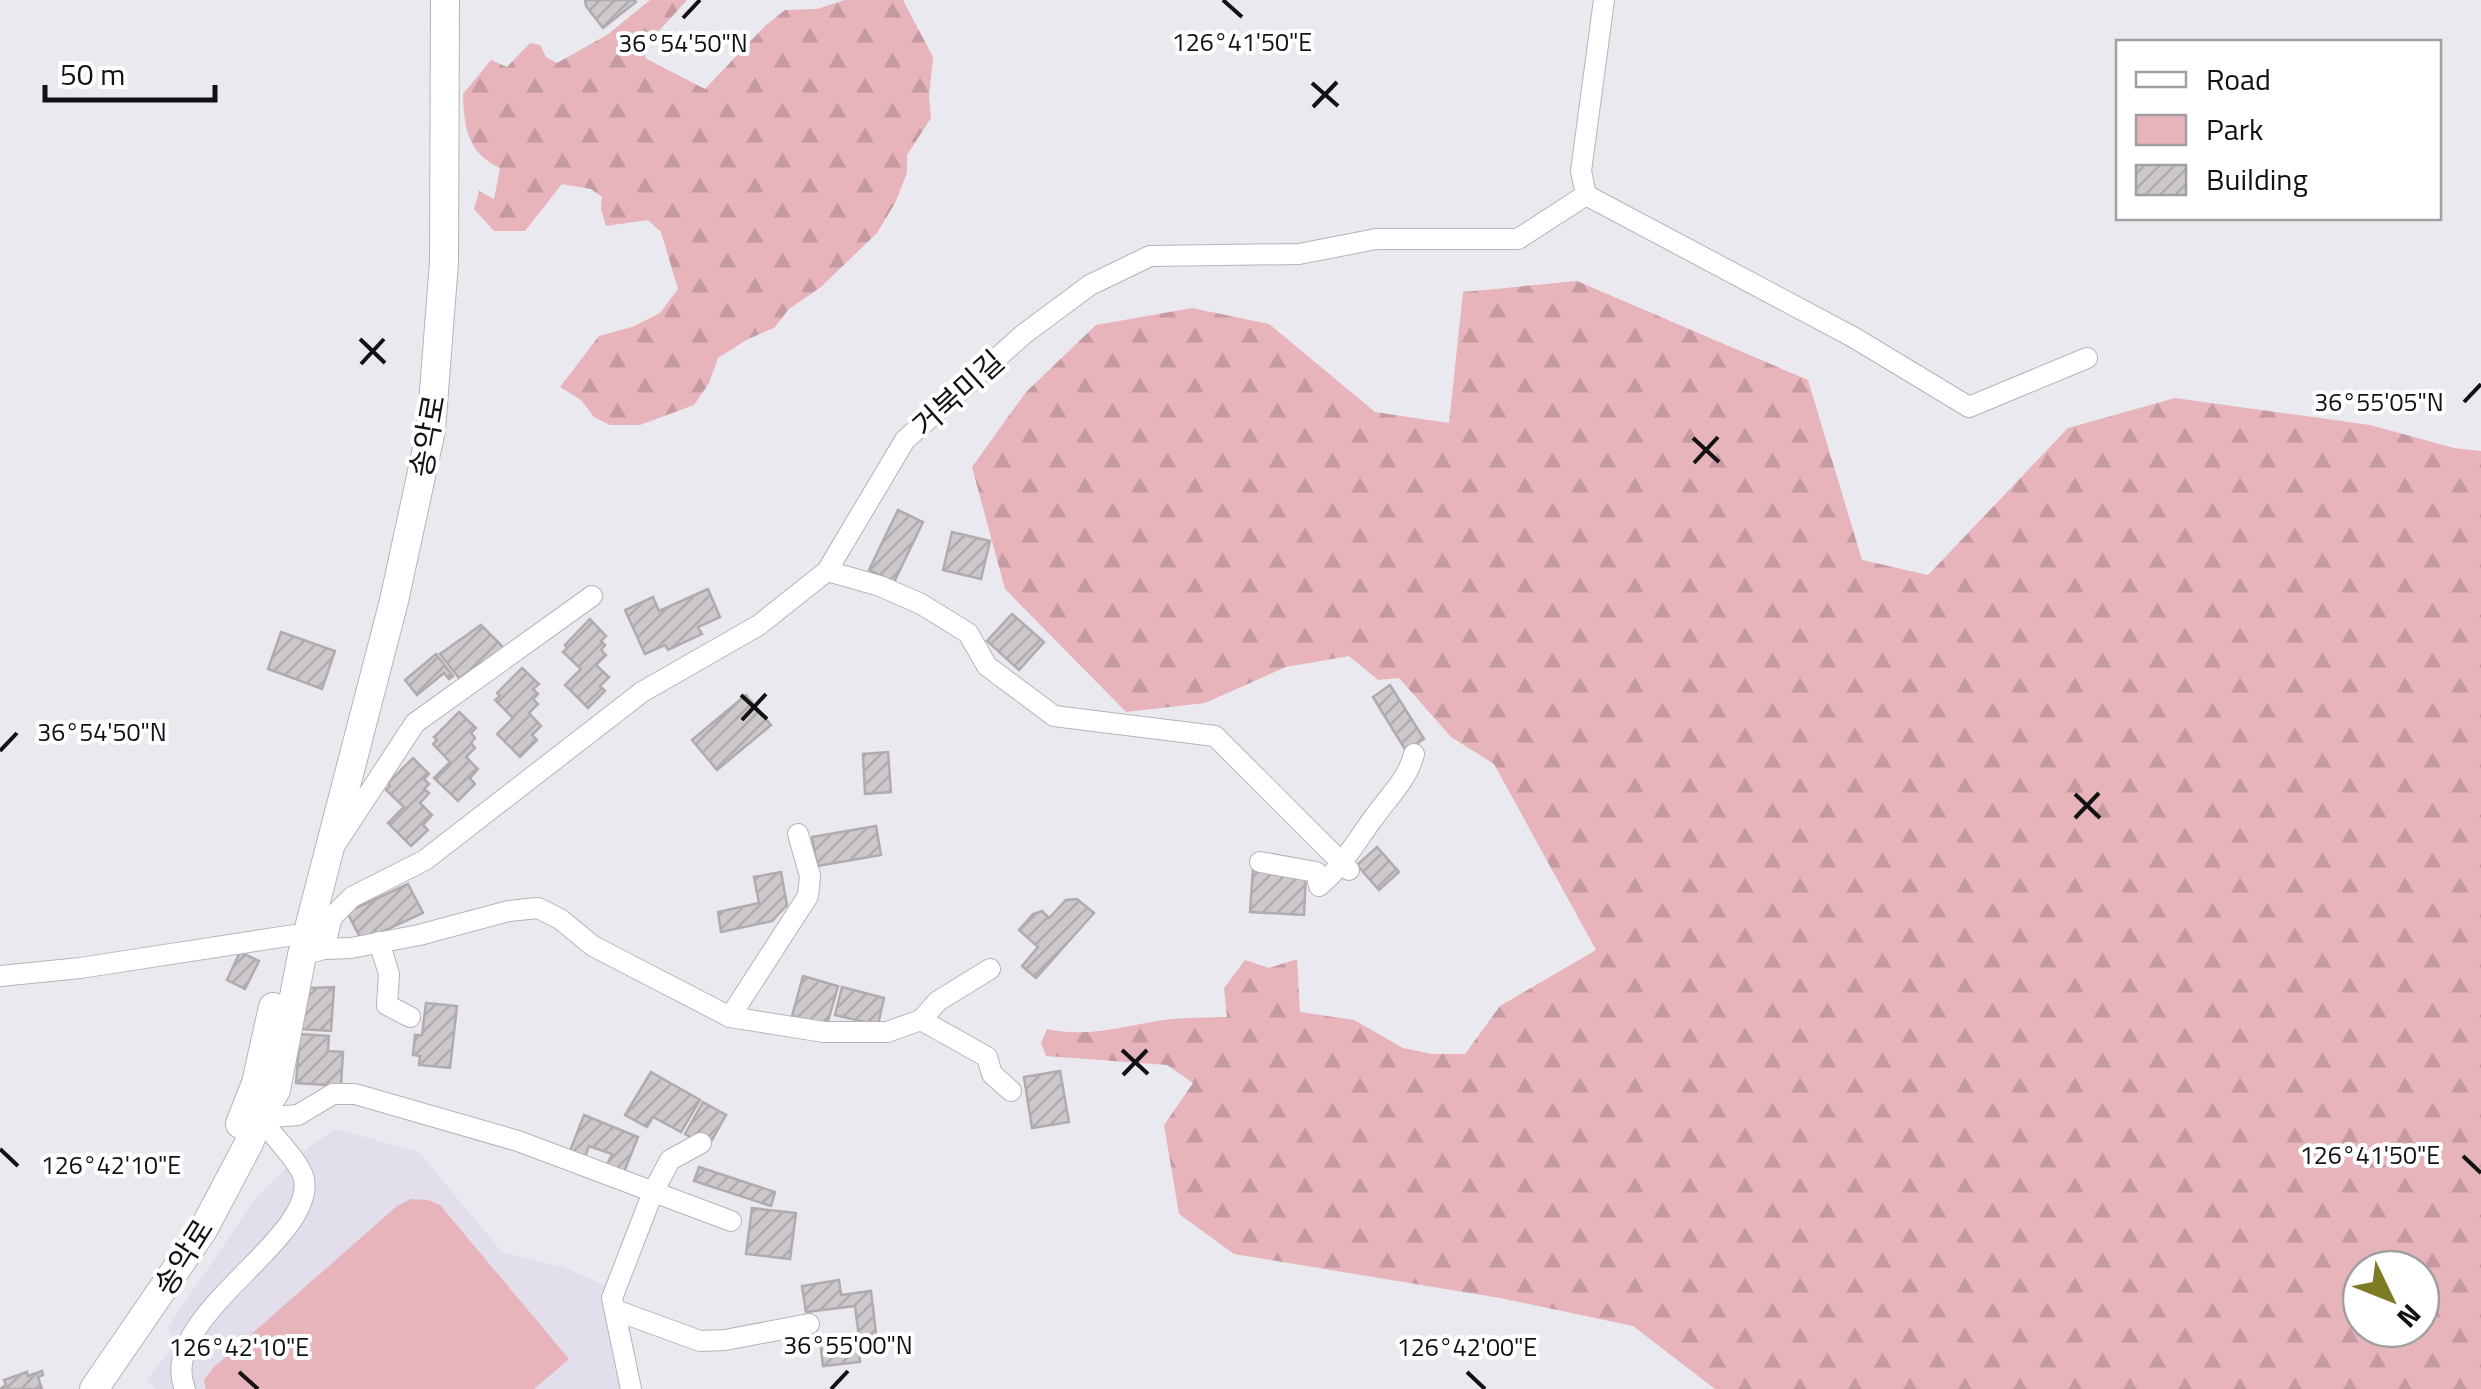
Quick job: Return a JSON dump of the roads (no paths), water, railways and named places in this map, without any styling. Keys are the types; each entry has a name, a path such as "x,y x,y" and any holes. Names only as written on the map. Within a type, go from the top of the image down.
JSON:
{"main road":[{"path":"82,1389 171,1253 224,1158 256,1083 277,988 307,946 425,400 434,292 434,0"},
{"name":"송악로","path":"94,1389 203,1230 276,1090 324,860 394,601 431,430 444,262 444,0"}],"street":[{"path":"1604,0 1581,171 1586,196 1852,337 1969,408 2087,358"},
{"name":"거북미길","path":"307,946 352,896 425,860 642,692 759,625 827,571 905,440 1024,334 1090,285 1150,256 1299,254 1376,238 1518,239 1586,196"},
{"path":"827,571 894,592 968,633 987,666 1054,716 1215,736 1346,867"},
{"name":"송악로","path":"324,860 416,723 592,596"},
{"path":"1260,862 1316,872 1319,886 1346,867 1370,822 1405,778 1414,754"},
{"path":"730,1018 808,896 810,876 798,834"},
{"path":"0,976 379,942 509,910 538,908 560,918 593,946 730,1018 824,1032 887,1032 921,1020 938,1002 990,969"},
{"path":"379,942 389,974 388,1005 410,1017"},
{"path":"921,1020 987,1057 992,1074 1011,1092"},
{"path":"259,1118 298,1116 333,1094 355,1094 518,1141 731,1221"},
{"path":"185,1389 179,1365 186,1348 222,1295 290,1225 306,1197 304,1174 259,1118"},
{"path":"632,1389 612,1298 670,1160 701,1144"},
{"path":"614,1310 700,1341 726,1340 809,1324"}]}
